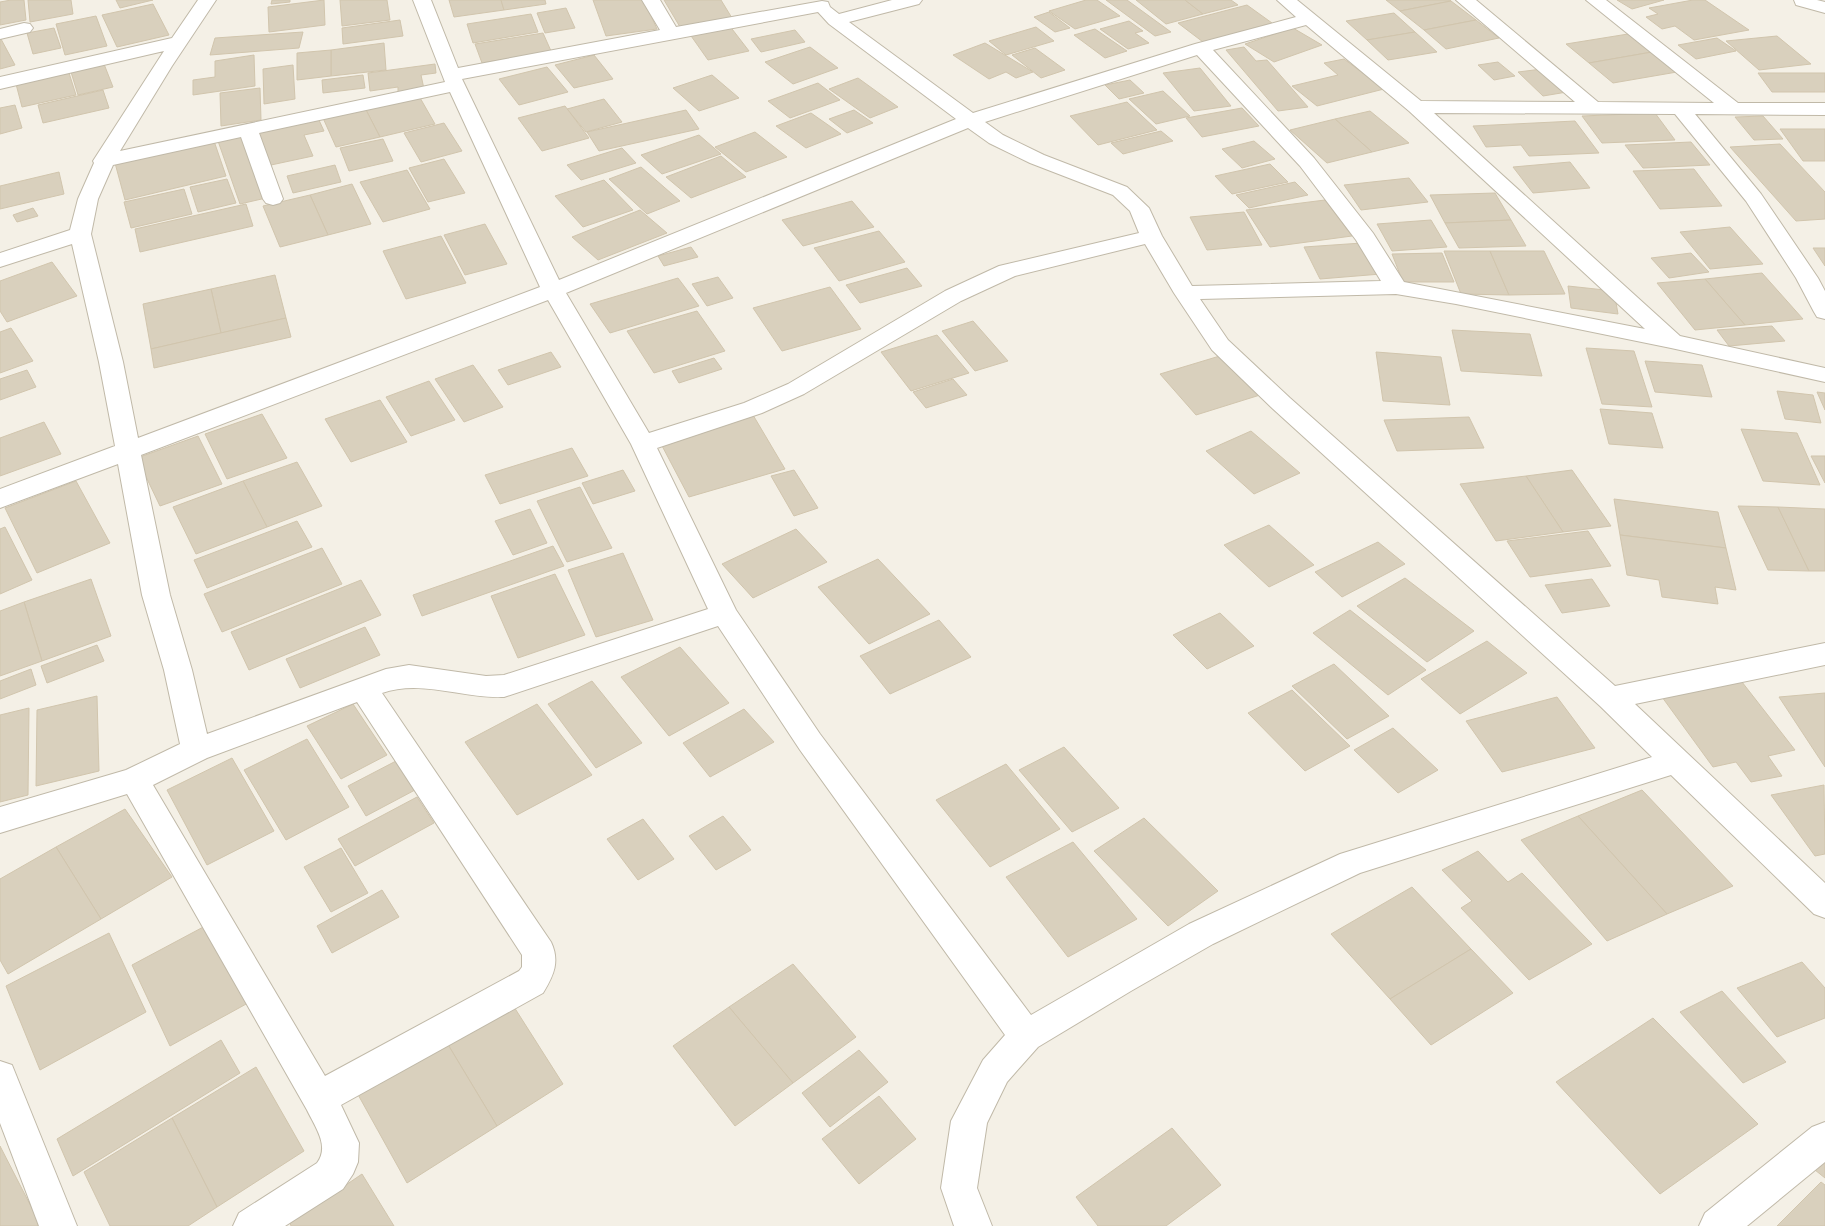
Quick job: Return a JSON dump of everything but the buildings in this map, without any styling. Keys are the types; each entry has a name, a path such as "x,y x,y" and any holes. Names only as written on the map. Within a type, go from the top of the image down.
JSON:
{"street":[{"path":"196,750 174,654 156,595 111,362 80,234 82,216 103,162 177,42 207,0"},
{"path":"422,0 454,80 553,290 643,444 724,614 810,742 1026,1036"},
{"path":"651,0 671,33"},
{"path":"835,20 913,0"},
{"path":"1286,0 1416,107 1671,340"},
{"path":"1465,0 1595,109"},
{"path":"1595,0 1733,108"},
{"path":"1802,2 1825,8"},
{"path":"103,162 248,130 454,80 818,3 835,20 996,139 1037,159 1120,192 1139,208 1151,236 1185,293 1220,345 1267,390 1610,698 1825,904"},
{"path":"0,499 553,290 970,120 1201,48 1308,19"},
{"path":"0,34 24,28"},
{"path":"0,82 177,42"},
{"path":"1201,48 1307,162 1365,238 1396,288"},
{"path":"1416,107 1825,109"},
{"path":"1680,108 1754,198 1807,278 1825,312"},
{"path":"248,130 273,199"},
{"path":"0,260 80,234"},
{"path":"643,444 753,408 796,389 953,296 1007,271 1151,236"},
{"path":"1185,293 1396,288 1456,296 1671,340 1825,375"},
{"path":"0,820 134,780 196,750 386,680 409,676 486,687 504,686 724,614"},
{"path":"1610,698 1825,654"},
{"path":"319,1098 531,982 539,970 539,952 363,688"},
{"path":"973,1226 959,1188 969,1121 995,1071 1026,1036 1119,980 1201,934 1351,864 1675,762"},
{"path":"134,780 319,1098 341,1143 340,1162 330,1176 252,1226"},
{"path":"0,1077 58,1226"},
{"path":"1718,1226 1825,1139"}]}
